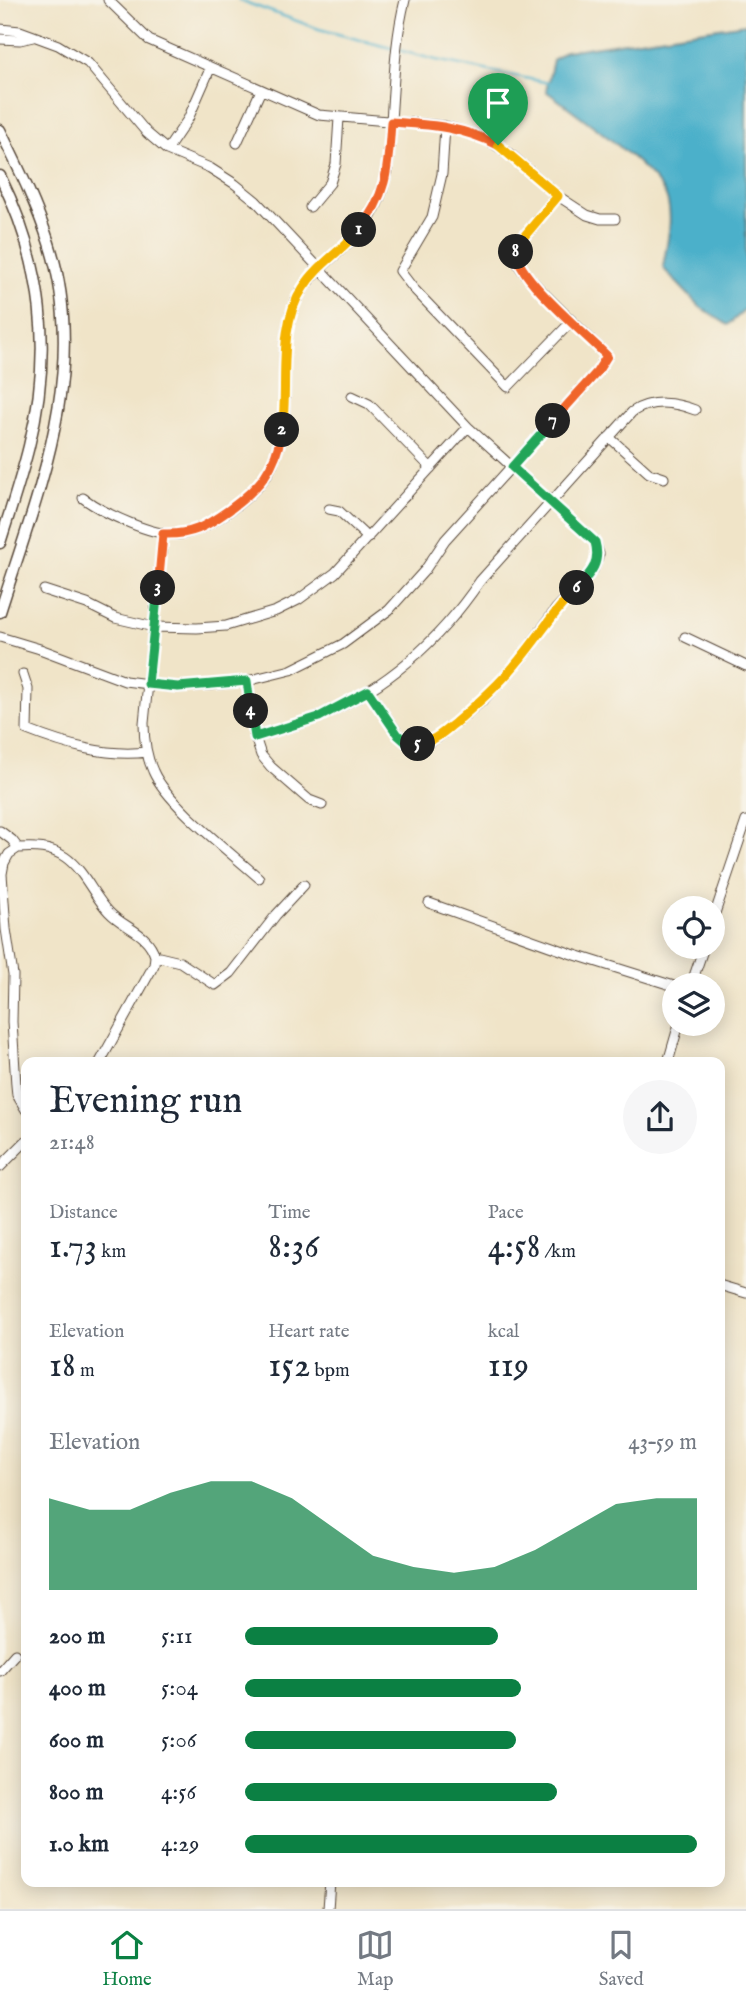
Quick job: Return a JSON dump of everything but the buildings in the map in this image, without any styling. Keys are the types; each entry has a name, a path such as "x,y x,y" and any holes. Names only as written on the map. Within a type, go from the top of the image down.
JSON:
{"main road":[{"path":"0,130 29,189 49,244 59,283 65,364 50,452 0,612"},
{"path":"0,176 17,210 37,285 43,366 29,447 0,543"}],"street":[{"path":"108,0 149,40 210,69 319,115 445,126 465,131 498,145 558,196 586,215 615,219"},
{"path":"83,498 94,507 163,534 179,535 200,530 251,494 264,479 273,463 281,438 290,319 302,289 353,237 374,211 385,184 397,33 405,0"},
{"path":"0,29 20,31 58,44 88,63 147,133 167,150 210,169 256,201 468,427 595,542 598,554 593,570 556,609 520,660 483,700 437,738 428,743 406,742 398,735 368,691"},
{"path":"0,39 20,40 35,37"},
{"path":"167,150 188,119 210,69"},
{"path":"237,143 261,90"},
{"path":"310,207 330,183 336,163 339,118"},
{"path":"445,126 442,174 432,216 400,271 413,288 509,387 571,322"},
{"path":"0,637 125,681 178,687 247,681 291,670 368,628 411,587 445,540 597,372 607,356 571,322 519,265 516,256 522,239 558,196"},
{"path":"352,397 369,404 430,468"},
{"path":"255,737 319,717 368,691 405,666 438,636 480,581 640,406 683,405 695,410"},
{"path":"44,590 87,604 115,618 154,627 226,626 276,611 318,587 368,538 468,427"},
{"path":"609,437 649,473 664,478"},
{"path":"329,509 340,511 368,538"},
{"path":"163,534 144,723 147,752 153,772 165,791 259,878"},
{"path":"685,637 746,666"},
{"path":"23,674 27,690 27,730 108,753 125,755 147,752"},
{"path":"247,681 255,737 261,755 309,800 322,805"},
{"path":"721,896 746,821"},
{"path":"0,831 18,848"},
{"path":"21,1102 16,1085 12,1022 13,975 3,929 2,874 9,854 18,848 38,847 53,850 66,858 108,912 152,945 154,965 103,1057"},
{"path":"155,956 180,962 215,985 231,973 276,915 304,885"},
{"path":"429,903 572,954 662,982"},
{"path":"669,1057 676,1036"},
{"path":"0,1167 21,1146"},
{"path":"725,1286 746,1293"},
{"path":"0,1671 15,1654"},
{"path":"328,1909 330,1887"}],"water":[{"path":"746,24 746,309 728,325 700,307 663,268 670,216 667,199 661,187 594,126 546,91 553,60 566,51"}],"waterway":[{"path":"239,0 319,29 436,60 549,83"}],"route":[{"path":"391,122 445,126 498,145 558,196 517,247 519,265 571,322 607,356 597,372 512,467 595,542 598,554 593,570 556,609 520,660 483,700 428,743 406,742 398,735 368,691 319,717 255,737 247,681 178,687 148,684 163,534 179,535 200,530 251,494 273,463 281,438 287,337 294,305 311,277 353,237 374,211 385,184 391,122"}]}
